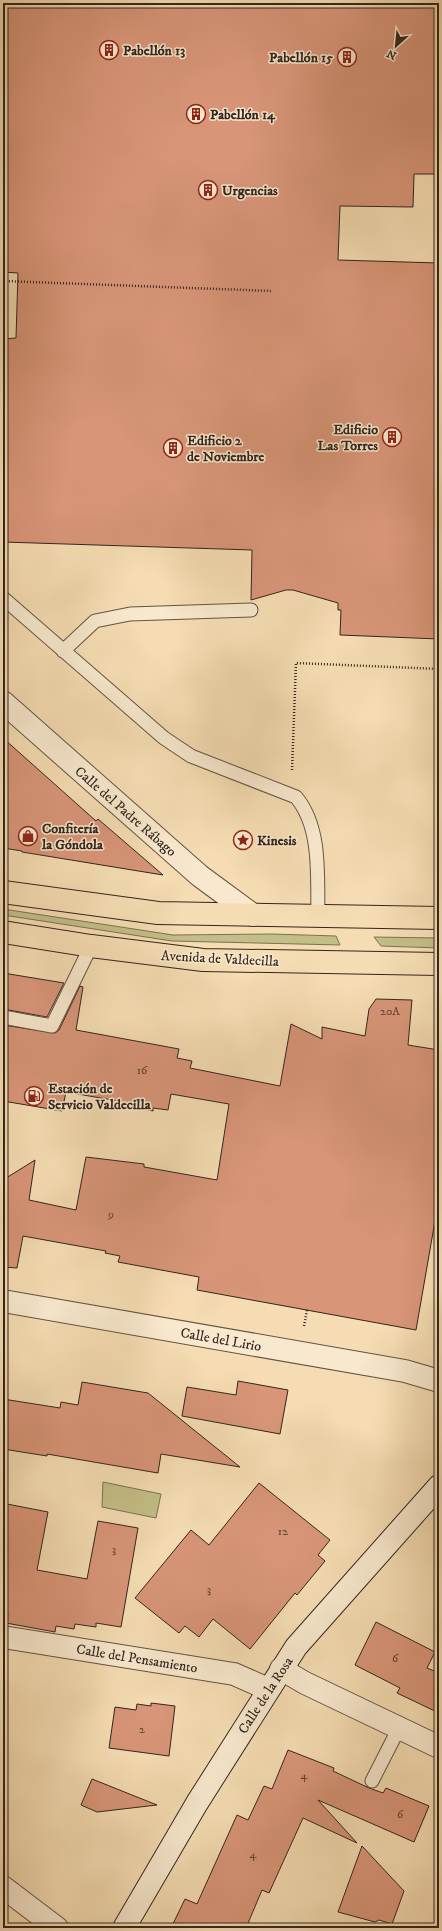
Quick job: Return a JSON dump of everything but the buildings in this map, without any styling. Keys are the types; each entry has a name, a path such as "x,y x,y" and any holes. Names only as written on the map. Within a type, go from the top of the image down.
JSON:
{"main road":[{"path":"3,892 158,913 439,918"},
{"name":"Avenida de Valdecilla","path":"3,932 90,946 203,960 439,964"}],"street":[{"name":"Calle del Padre Rábago","path":"3,702 200,876 253,915"},
{"name":"Calle del Lirio","path":"3,1300 405,1371 439,1381"},
{"name":"Calle de la Rosa","path":"124,1928 197,1803 296,1647 439,1486"},
{"name":"Calle del Pensamiento","path":"3,1637 234,1674 268,1689"},
{"path":"281,1669 304,1683 439,1747"},
{"path":"3,1887 57,1928"}],"lane":[{"path":"3,598 164,738 191,756 296,797 306,808 311,822 317,869 318,916"},
{"path":"63,651 95,621 130,614 251,610"},
{"path":"3,1017 52,1026 90,946"},
{"path":"372,1781 399,1728"}],"path":[{"path":"3,281 272,290"},
{"path":"292,773 296,664 439,669"}],"shaded area":[{"path":"3,909 173,935 272,934 336,936 340,945 172,941 3,915"},
{"path":"374,937 439,938 439,948 381,946"},
{"path":"103,1482 161,1494 156,1518 102,1507"}],"place":[{"name":"Pabellón 13","path":"109,50"},
{"name":"Pabellón 15","path":"347,57"},
{"name":"Pabellón 14","path":"196,114"},
{"name":"Urgencias","path":"208,190"},
{"name":"Edificio Las Torres","path":"392,437"},
{"name":"Edificio 2 de Noviembre","path":"173,448"},
{"name":"Confitería la Góndola","path":"28,836"},
{"name":"Kinesis","path":"243,840"},
{"name":"Estación de Servicio Valdecilla","path":"34,1096"}]}
